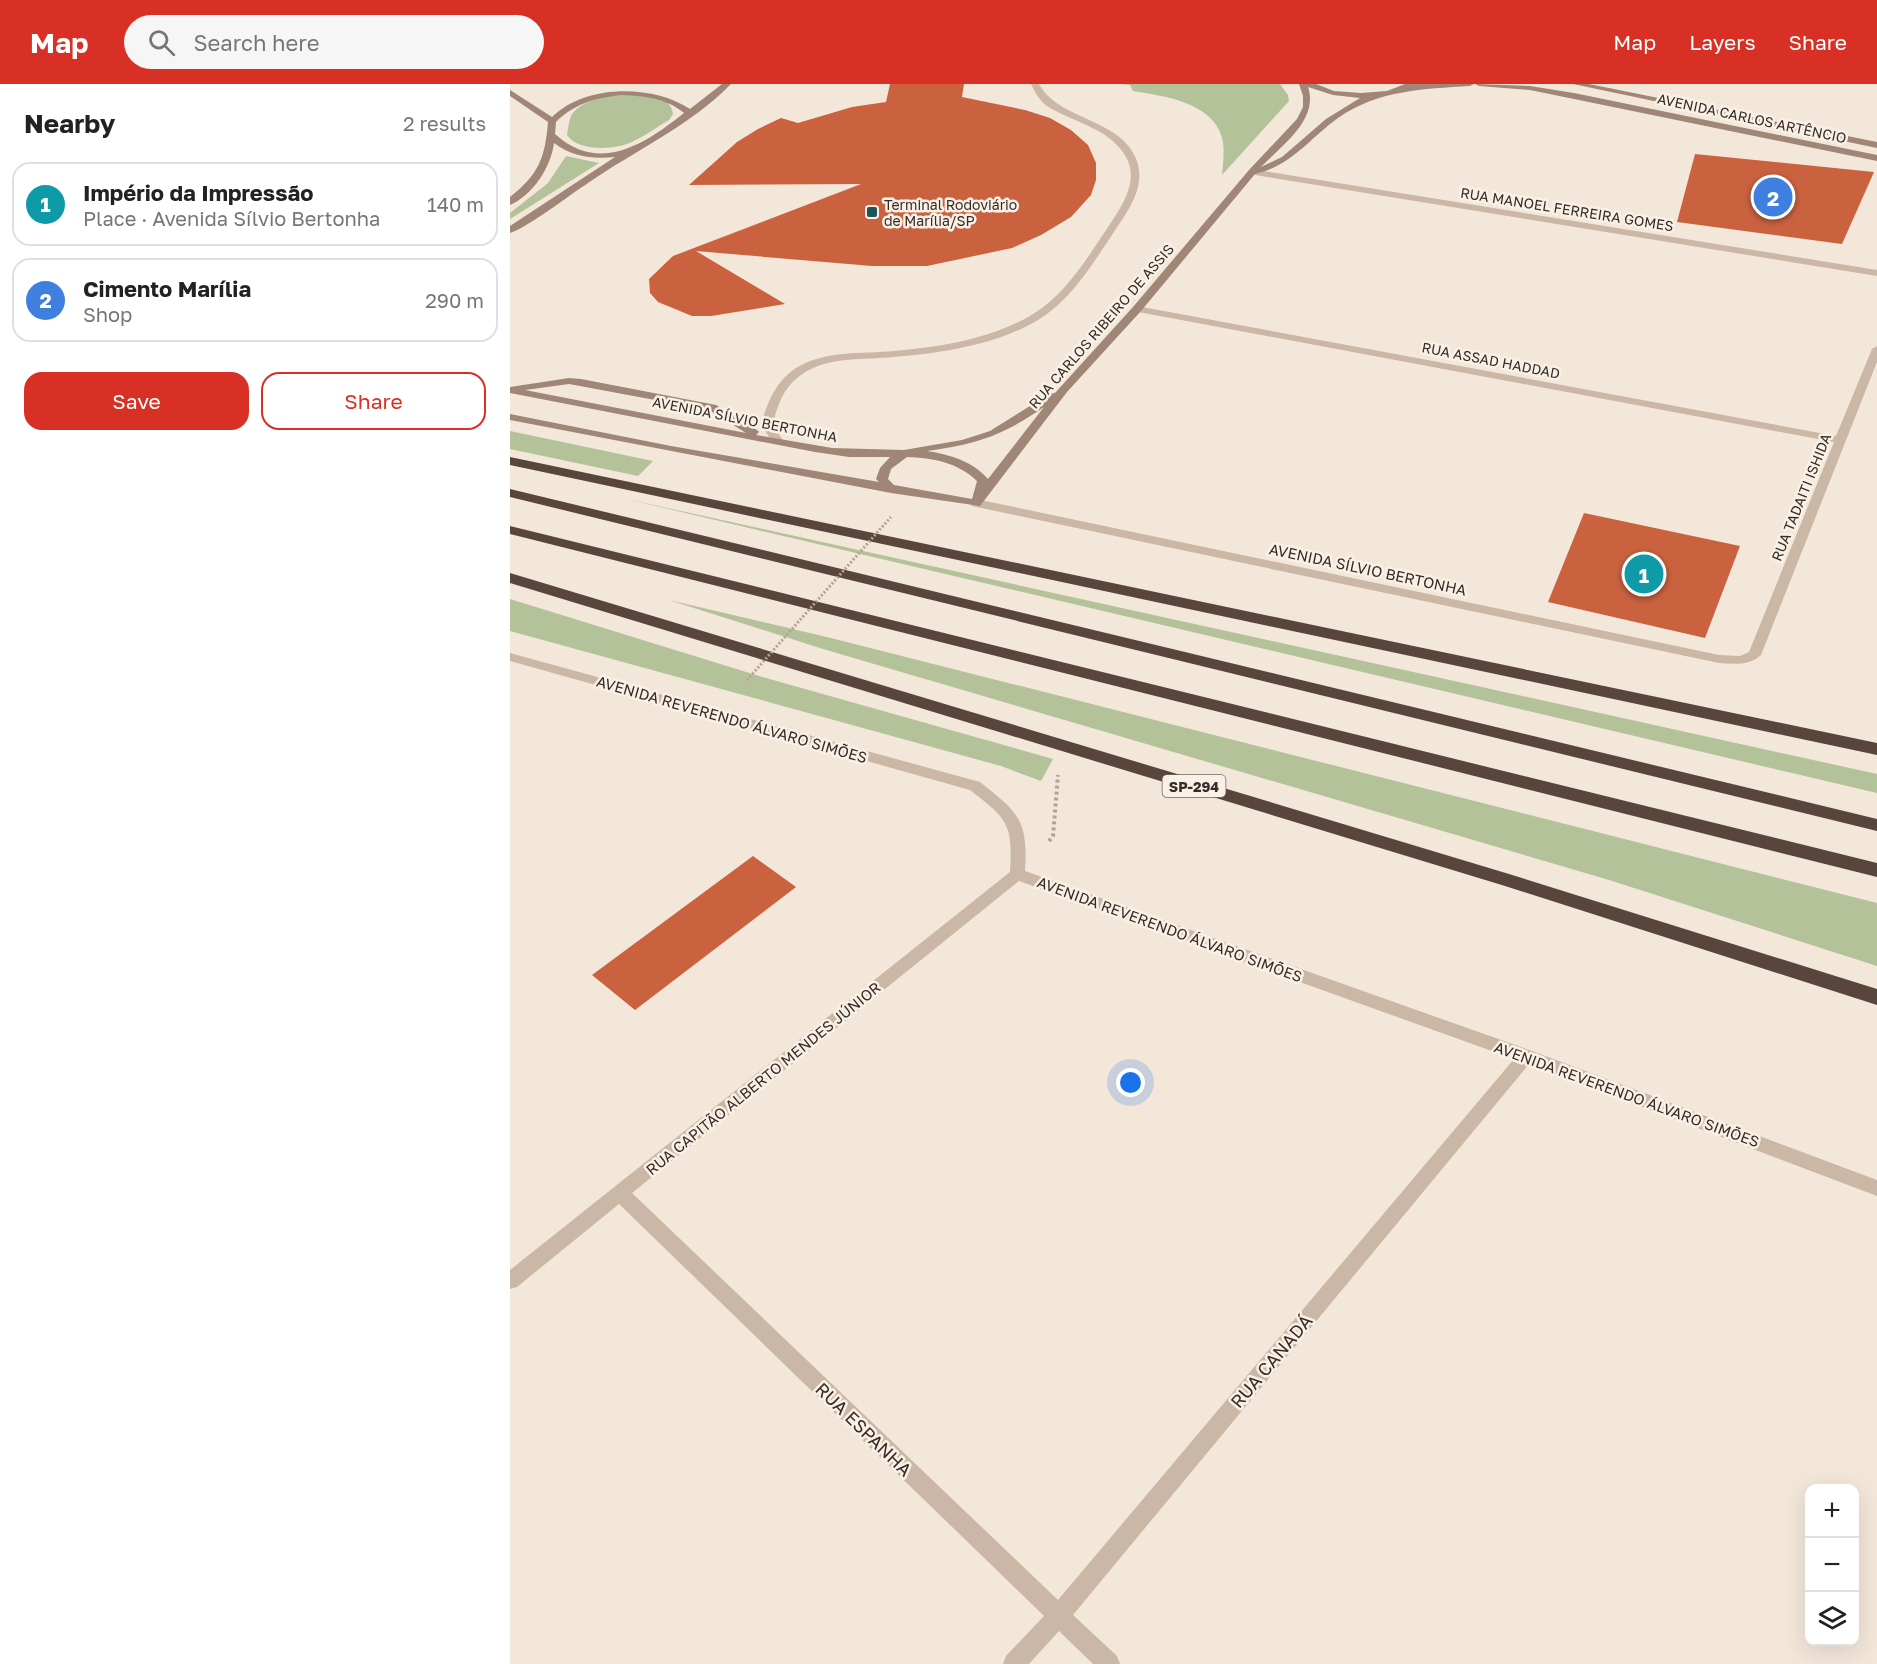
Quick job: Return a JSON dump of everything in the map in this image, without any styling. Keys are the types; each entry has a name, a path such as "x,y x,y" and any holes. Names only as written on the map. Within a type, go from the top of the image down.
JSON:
{"highway":[{"path":"510,461 1877,749"},
{"path":"510,493 1877,825"},
{"path":"510,530 1877,870"},
{"name":"SP-294","path":"510,578 1509,881 1877,997"}],"street":[{"path":"600,84 664,92 686,105 691,114"},
{"path":"510,230 628,152 654,140 691,114 727,84"},
{"path":"778,442 767,425 770,409 779,389 789,378 806,367 845,358 957,346 997,335 1036,316 1066,292 1128,205 1137,185 1136,165 1127,150 1113,136 1050,104 1042,97 1035,84"},
{"name":"RUA CARLOS RIBEIRO DE ASSIS","path":"976,503 1063,390 1137,309 1252,172 1301,120 1307,107 1307,96 1303,84"},
{"path":"1310,84 1331,92 1374,95"},
{"path":"1252,172 1267,170 1284,162 1335,116 1374,95 1408,86 1470,84"},
{"name":"AVENIDA CARLOS ARTÊNCIO","path":"1479,84 1530,88 1574,96 1877,158"},
{"name":"AVENIDA CARLOS ARTÊNCIO","path":"1577,84 1877,145"},
{"path":"510,202 532,185 546,167 552,136 552,121 560,111 572,102 616,85"},
{"path":"510,92 552,121"},
{"path":"552,136 563,148 576,152 591,155 628,152"},
{"name":"RUA MANOEL FERREIRA GOMES","path":"1252,172 1877,273"},
{"name":"RUA ASSAD HADDAD","path":"1137,309 1839,440"},
{"name":"RUA TADAITI ISHIDA","path":"1754,655 1877,350"},
{"path":"510,389 569,381 581,382 712,407 742,427 778,442"},
{"name":"AVENIDA SÍLVIO BERTONHA","path":"510,389 834,452 907,453 958,463 975,471 982,480 976,503"},
{"path":"891,489 882,479 883,470 893,460 907,453 967,442 997,432 1063,390"},
{"name":"AVENIDA SÍLVIO BERTONHA","path":"510,417 671,449 976,503 1719,659 1741,660 1754,655"},
{"name":"AVENIDA REVERENDO ÁLVARO SIMÕES","path":"510,657 975,786 1012,815 1019,840 1017,874 1526,1056 1877,1188"},
{"name":"RUA CAPITÃO ALBERTO MENDES JÚNIOR","path":"510,1281 1017,874"},
{"name":"RUA CANADÁ","path":"1014,1664 1058,1616 1526,1056"},
{"name":"RUA ESPANHA","path":"620,1193 1109,1664"}],"path":[{"path":"747,680 891,517"}],"green space":[{"path":"1122,84 1280,84 1288,95 1289,101 1222,175 1224,152 1222,138 1217,126 1209,116 1185,103 1133,91 1130,85"},
{"path":"629,94 662,99 671,107 673,114 669,120 642,137 616,147 588,147 572,141 567,135 571,116 582,105 597,99"},
{"path":"566,156 599,163 510,219 510,213 548,183"},
{"path":"510,431 653,461 638,476 510,449"},
{"path":"622,498 1877,774 1877,793"},
{"path":"510,599 766,678 1053,759 1041,781 1001,766 510,631"},
{"path":"669,600 831,638 1877,903 1877,966 1609,880 823,649"}],"building":[{"path":"890,84 964,84 962,97 1025,110 1050,118 1071,130 1088,145 1096,163 1096,180 1091,195 1071,217 1041,235 1012,248 927,266 872,266 696,251 785,304 711,316 692,316 658,302 650,293 649,279 673,256 861,184 689,185 737,142 758,129 781,118 798,123 852,107 886,102"},
{"path":"1695,154 1874,172 1842,244 1677,222"},
{"path":"1584,513 1740,546 1705,638 1548,602"},
{"path":"753,856 796,887 635,1010 592,975"}],"place":[{"name":"Cimento Marília","path":"1773,197"},
{"name":"Terminal Rodoviário de Marília/SP","path":"872,212"},
{"name":"Império da Impressão","path":"1644,574"}]}
